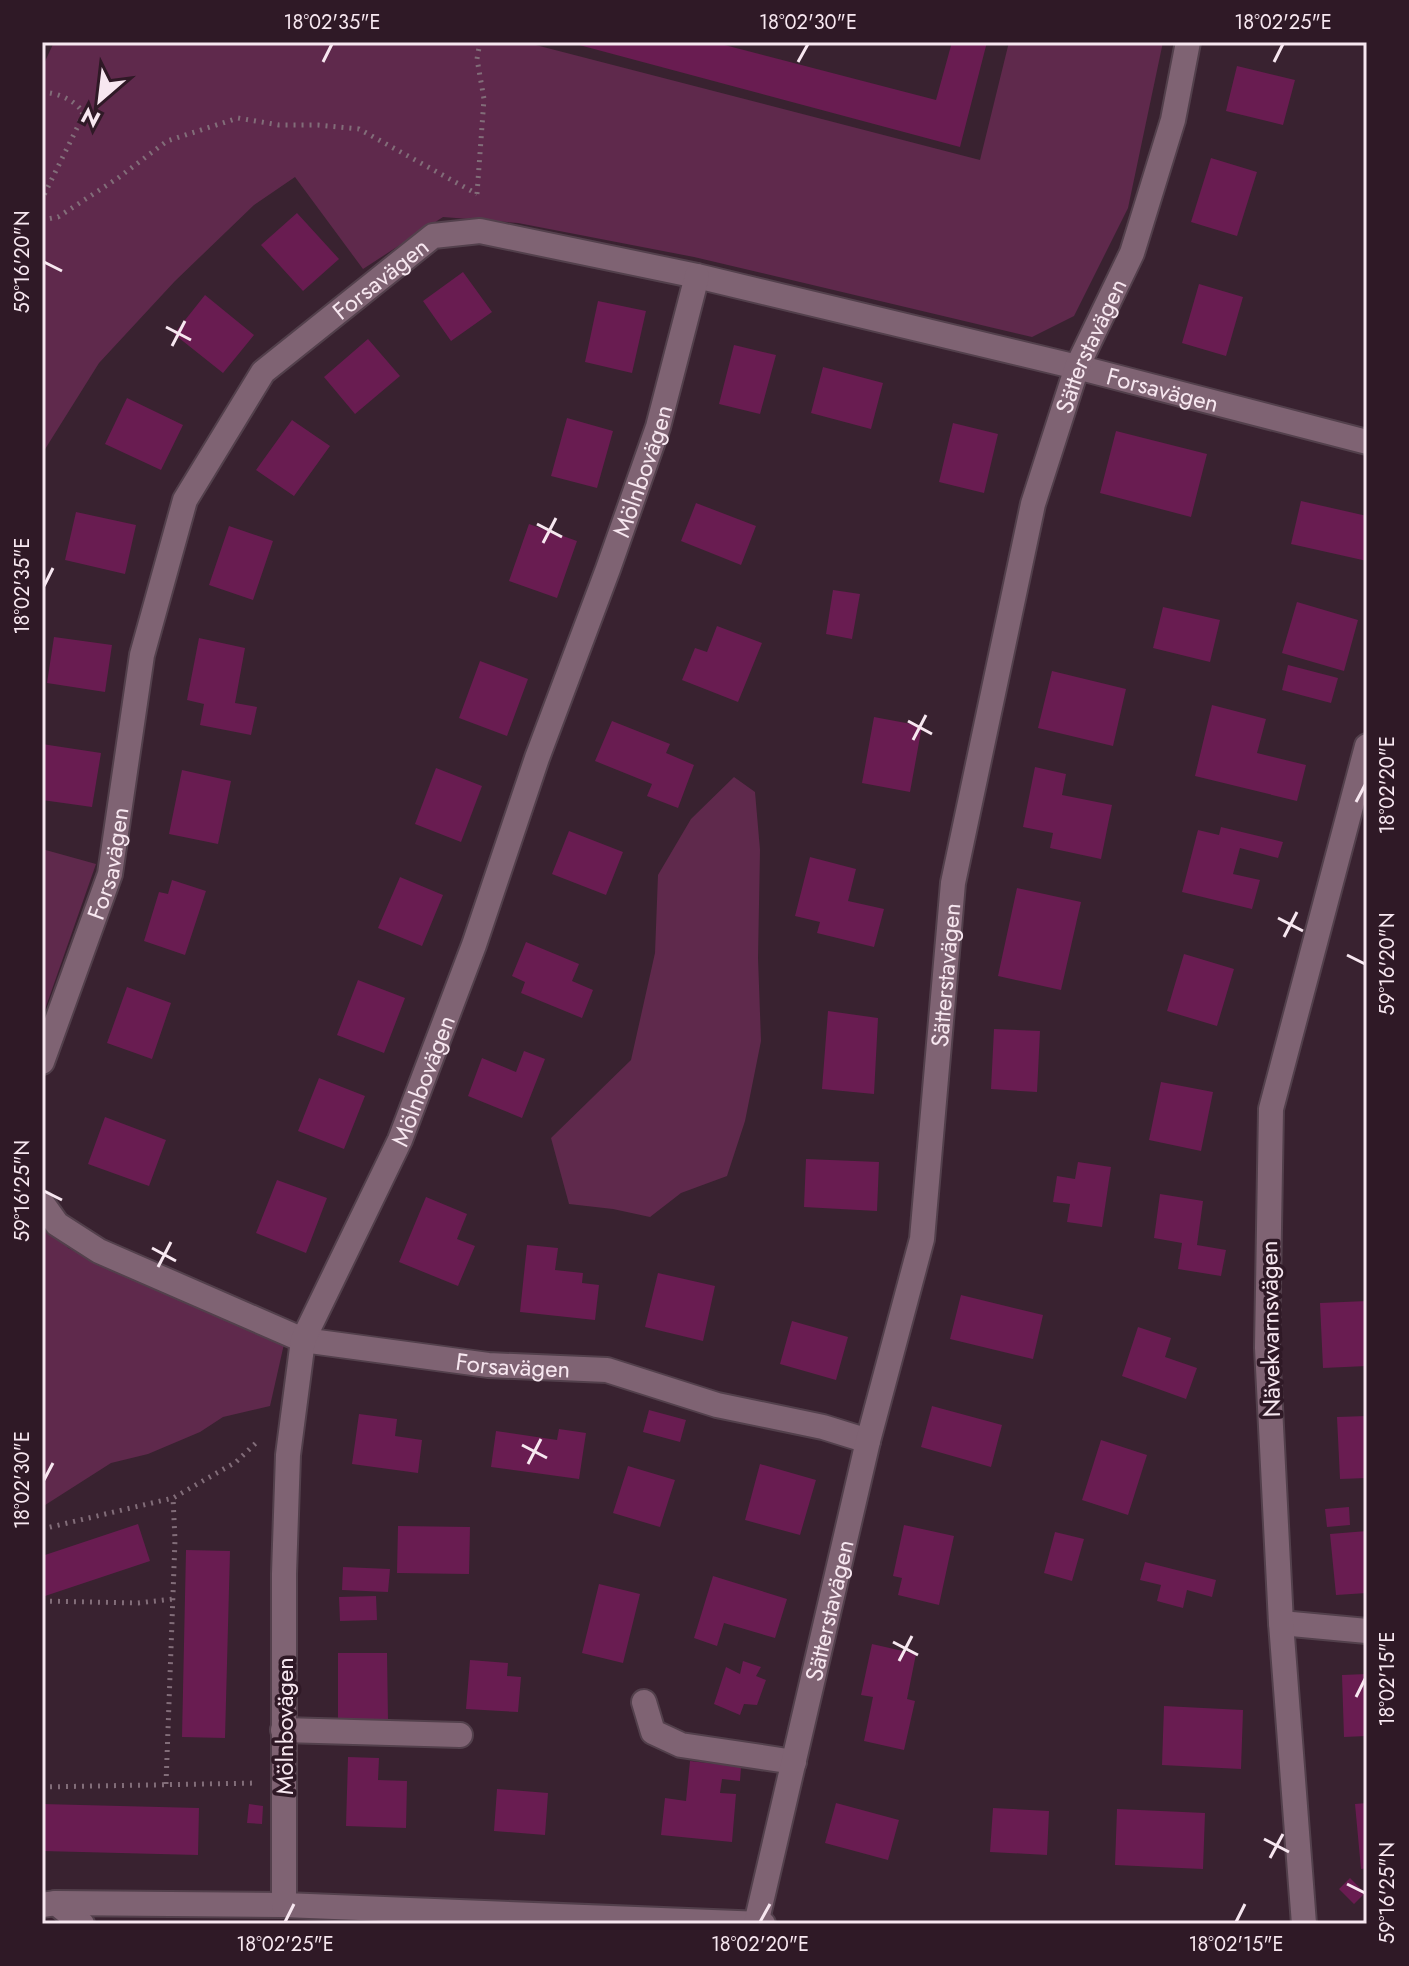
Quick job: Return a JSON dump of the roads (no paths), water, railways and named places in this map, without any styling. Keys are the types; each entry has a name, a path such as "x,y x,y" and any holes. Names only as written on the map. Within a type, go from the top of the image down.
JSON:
{"street":[{"name":"Sätterstavägen","path":"756,1924 868,1441 922,1239 953,883 1033,504 1077,367 1132,253 1173,120 1188,42"},
{"name":"Forsavägen","path":"42,1062 110,874 142,655 185,500 263,372 433,236 480,231 697,276 1077,367 1367,442"},
{"name":"Mölnbovägen","path":"284,1905 284,1574 288,1455 303,1340 400,1140 474,945 537,758 658,427 697,276"},
{"name":"Nävekvarnsvägen","path":"1304,1924 1281,1623 1267,1348 1271,1109 1367,746"},
{"name":"Forsavägen","path":"42,1203 57,1224 99,1251 303,1340 488,1365 607,1370 717,1405 823,1427 868,1441"},
{"path":"1281,1623 1367,1631"},
{"path":"644,1702 653,1732 681,1745 794,1762"},
{"path":"283,1730 460,1735"},
{"path":"49,1904 284,1905 763,1924"},
{"path":"49,1904 82,1924"}]}
